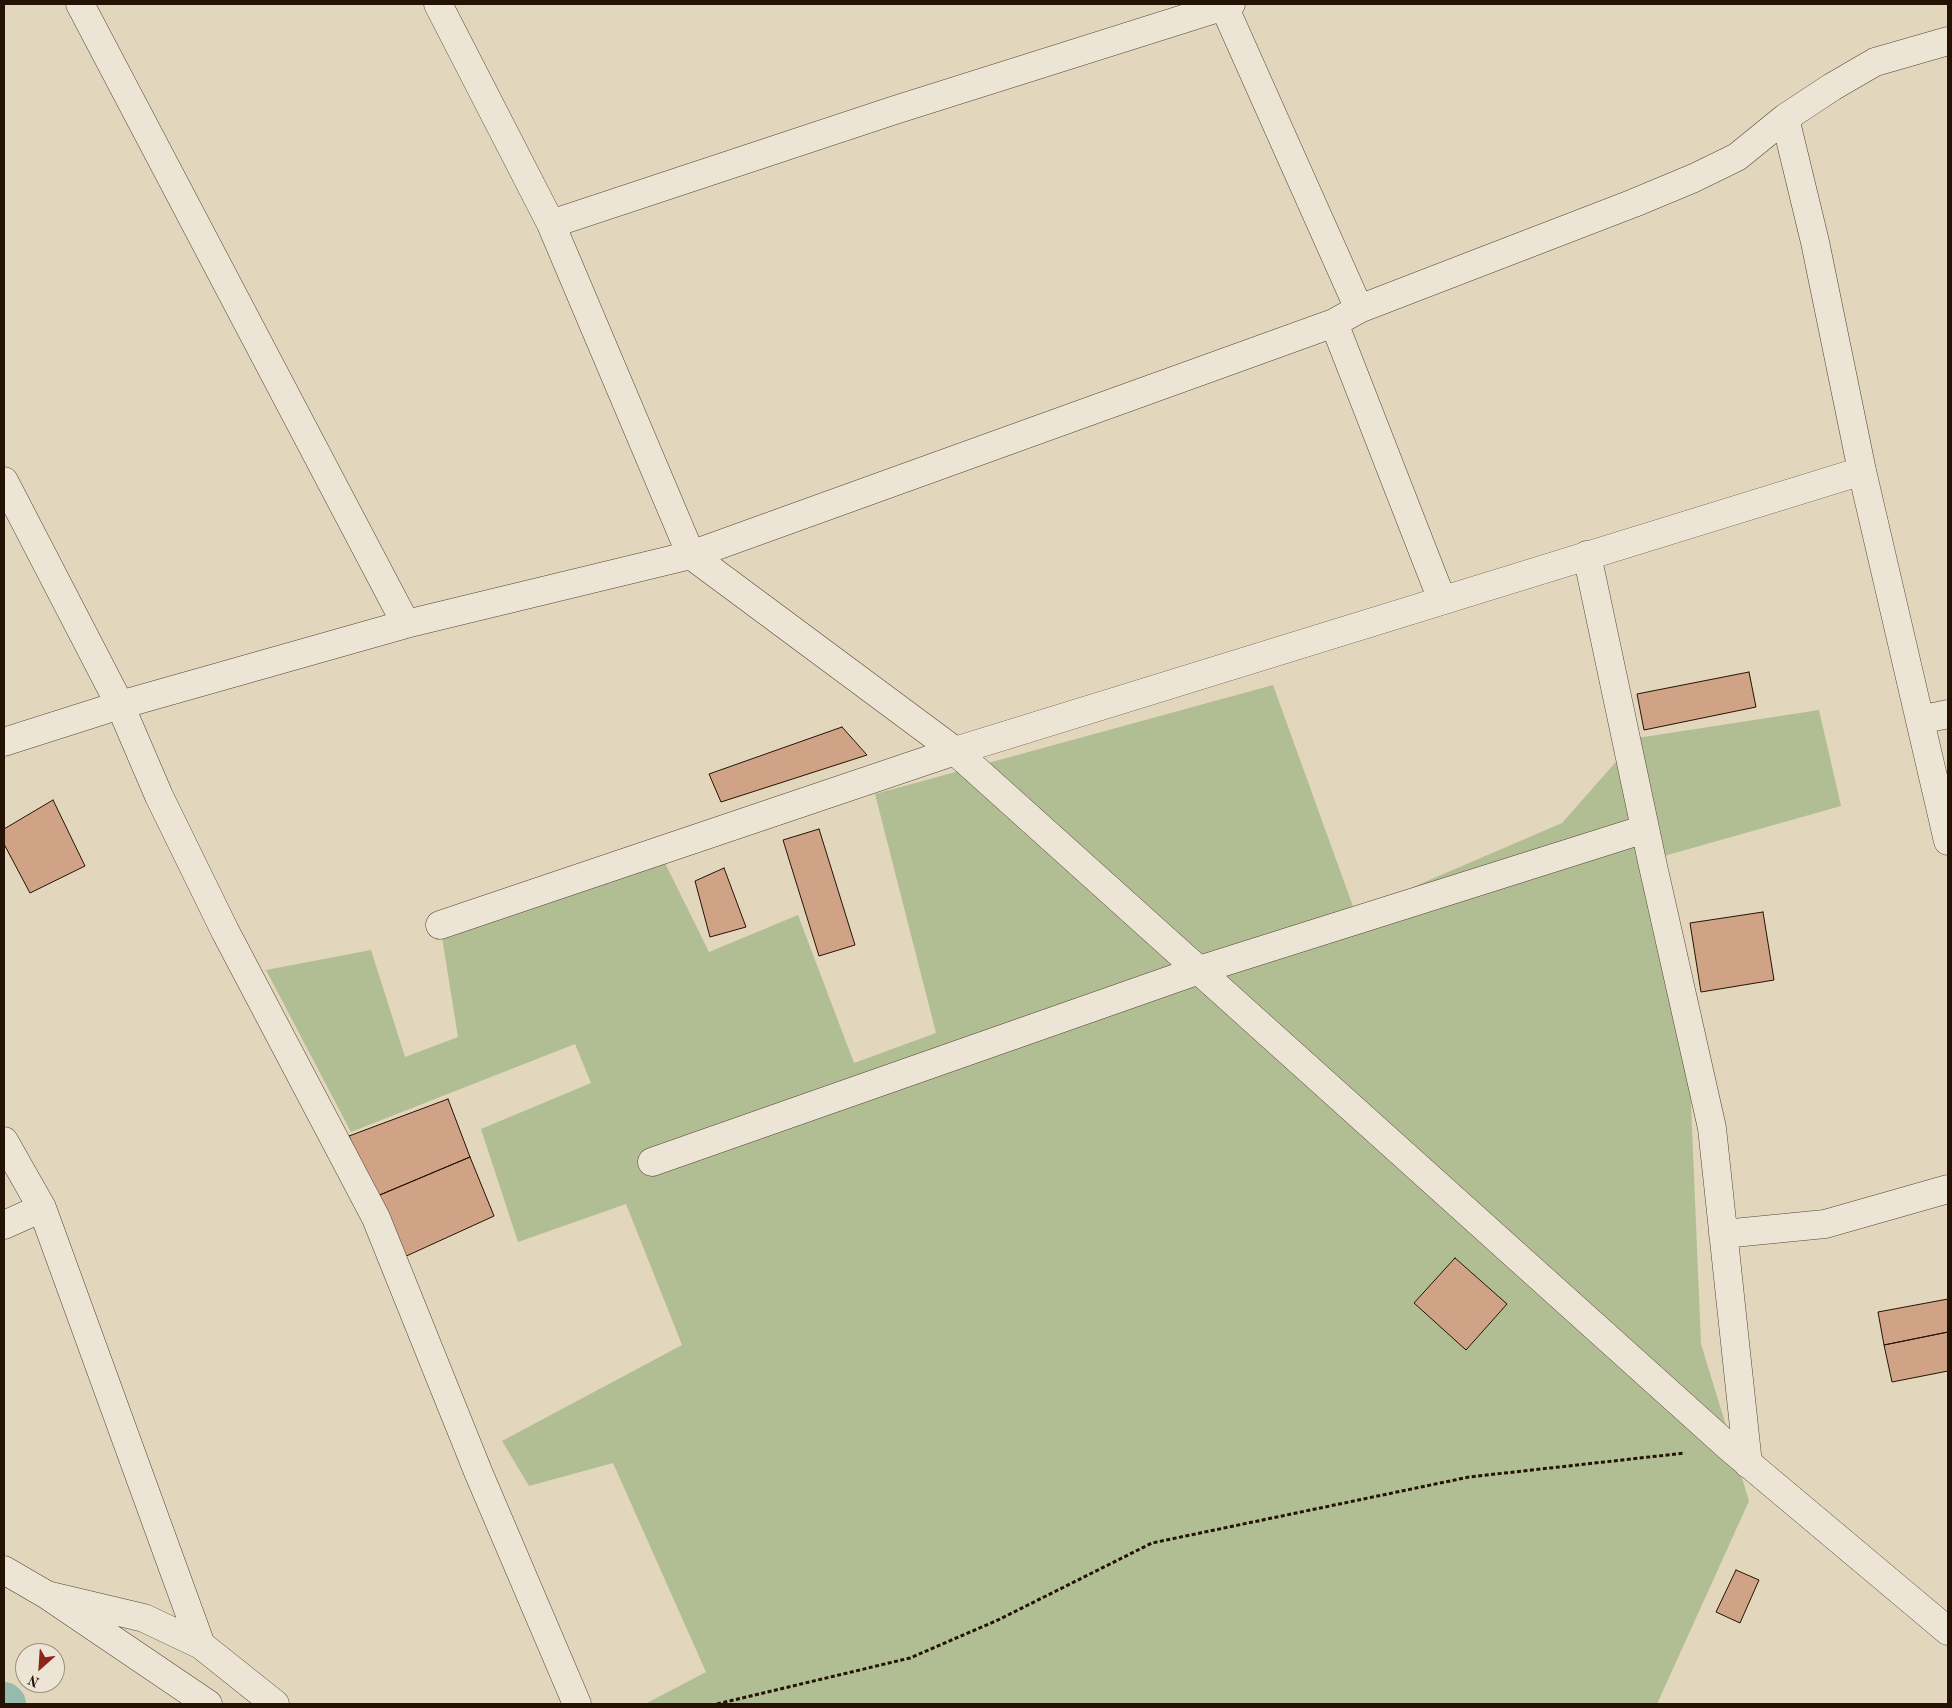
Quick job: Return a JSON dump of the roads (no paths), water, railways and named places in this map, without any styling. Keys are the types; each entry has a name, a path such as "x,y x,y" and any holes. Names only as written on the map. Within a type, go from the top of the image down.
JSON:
{"street":[{"path":"80,4 406,624"},
{"path":"438,4 551,224 691,555 955,750 1739,1456 1948,1631"},
{"path":"551,224 1004,74 1226,5 1359,310"},
{"path":"4,742 120,705 406,624 691,555 1334,322 1359,310 1694,178 1737,157 1785,118 1875,62 1948,41"},
{"path":"1785,118 1815,242 1862,471 1948,841"},
{"path":"1334,322 1442,600"},
{"path":"440,925 955,750 1862,471"},
{"path":"4,481 120,705 159,796 221,922 376,1218 479,1474 577,1704"},
{"path":"1587,555 1645,829 1712,1128 1723,1234 1739,1456"},
{"path":"1920,720 1948,714"},
{"path":"652,1162 1198,970 1645,829"},
{"path":"4,1141 42,1208 202,1645"},
{"path":"1723,1234 1825,1224 1948,1189"},
{"path":"4,1225 42,1208"},
{"path":"4,1570 47,1595 208,1704"},
{"path":"47,1595 144,1618 202,1645 275,1704"}]}
